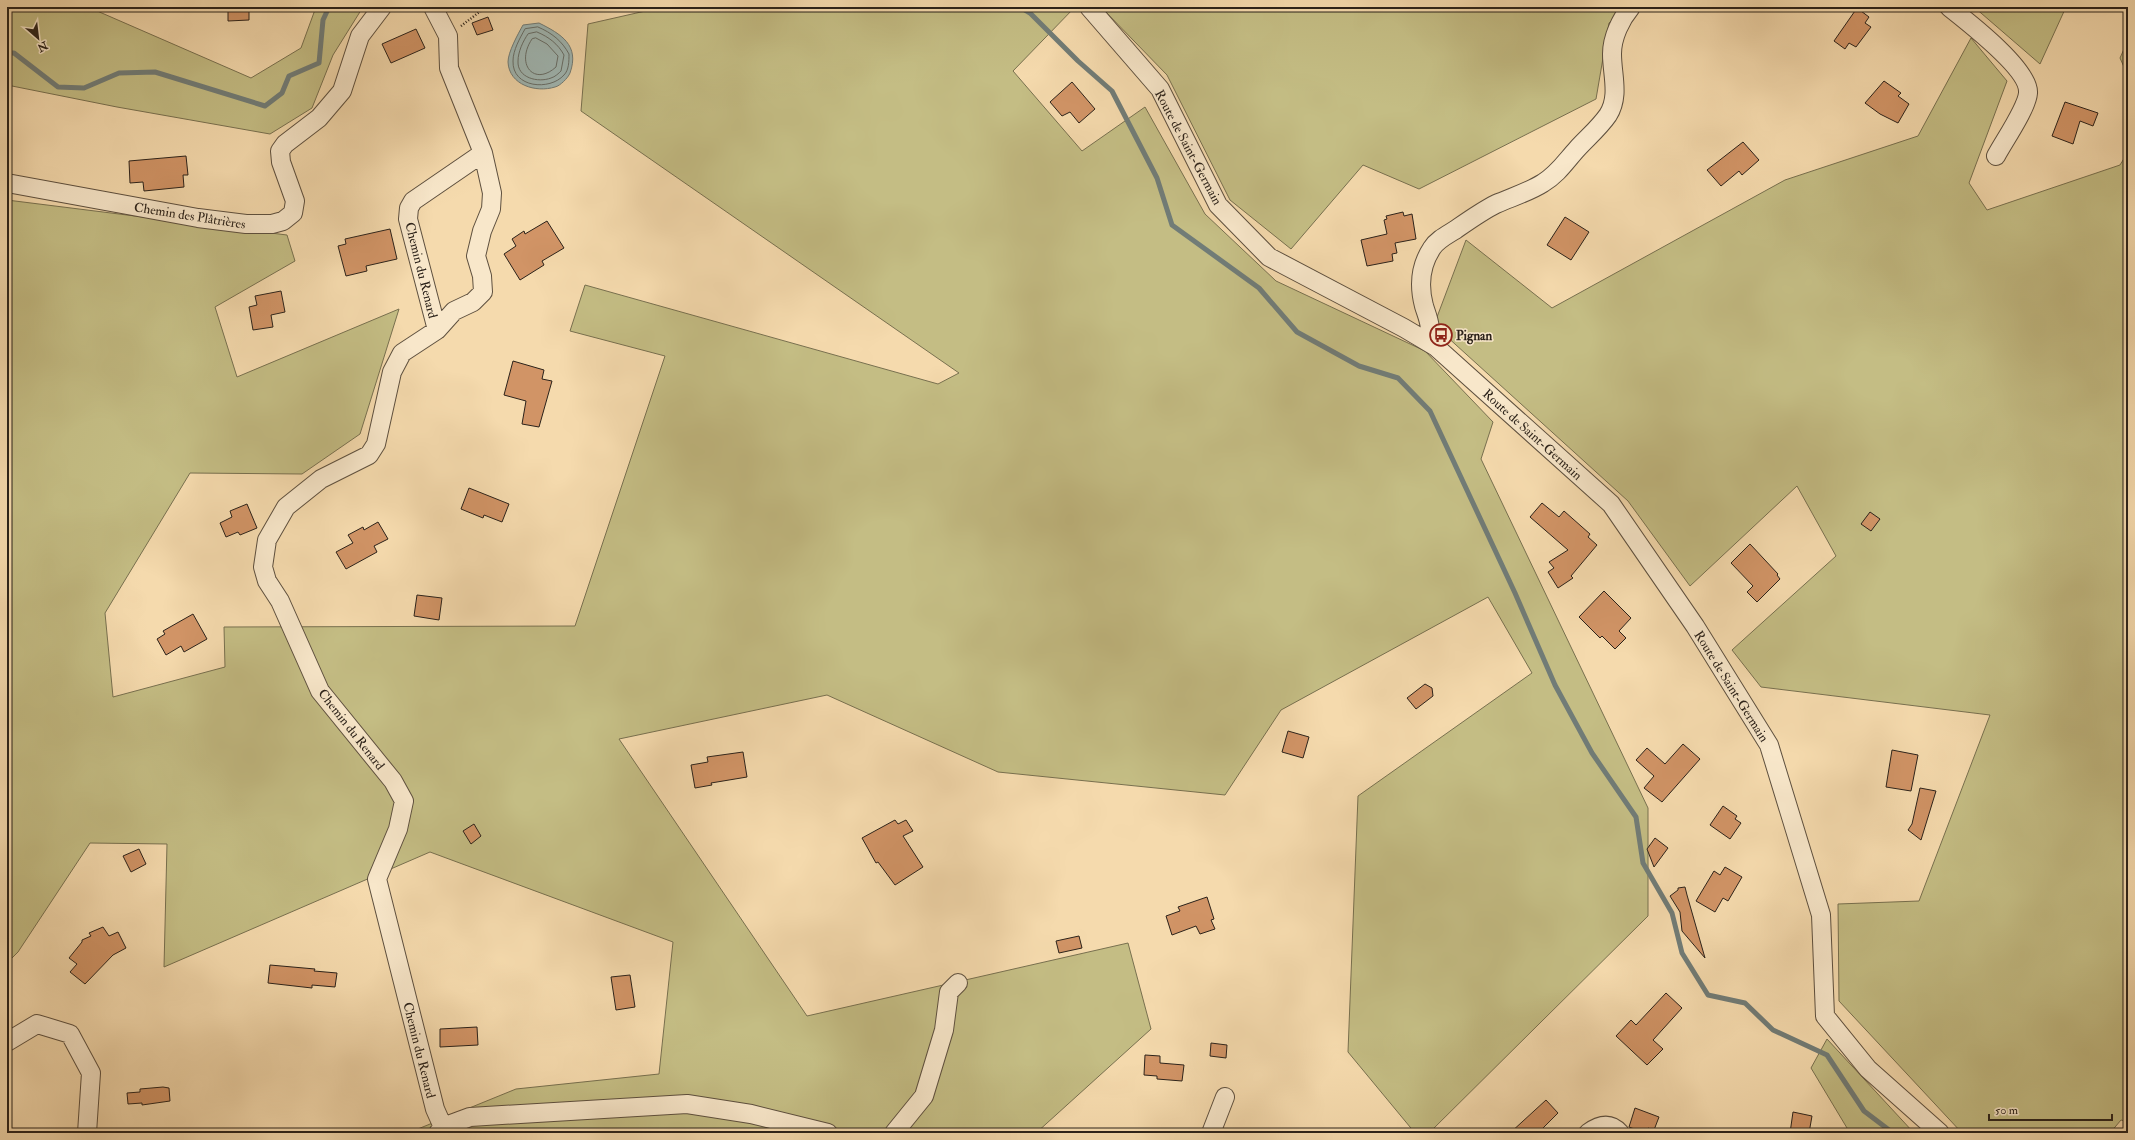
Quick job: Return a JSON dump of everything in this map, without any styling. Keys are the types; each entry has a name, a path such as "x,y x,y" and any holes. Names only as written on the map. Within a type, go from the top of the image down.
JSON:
{"street":[{"name":"Chemin des Plâtrières","path":"7,183 198,218 246,224 272,224 283,221 293,213 295,200 281,162 280,151 285,144 319,118 342,91 360,36 382,7"},
{"name":"Chemin du Renard","path":"432,7 448,36 449,68 483,153 492,193 491,209 482,231 476,256 482,276 483,292 473,302 454,311 437,330 402,353 392,372 376,444 369,455 321,479 286,507 267,540 263,567 267,581 280,601 320,691 393,781 404,801 398,829 377,879 434,1109 441,1130 470,1117 687,1104 751,1114 828,1133"},
{"name":"Route de Saint-Germain","path":"1089,7 1160,89 1218,205 1269,257 1427,341 1445,354 1611,504 1695,626 1769,745 1821,915 1825,1016 1868,1069 1940,1133"},
{"path":"1427,341 1431,333 1431,327 1421,293 1421,280 1426,258 1433,247 1474,217 1495,205 1543,184 1560,170 1598,128 1608,114 1614,101 1616,91 1612,52 1618,29 1631,7"},
{"path":"1949,7 1987,37 2022,74 2028,85 2025,103 1996,156"},
{"name":"Chemin du Renard","path":"437,330 408,219 409,208 413,201 483,153"},
{"path":"894,1133 924,1096 944,1030 950,992 958,983"},
{"path":"7,1042 37,1024 70,1034 91,1073 87,1133"},
{"path":"1210,1133 1225,1097"},
{"path":"1588,1133 1597,1127 1607,1125 1616,1128 1620,1133"}],"path":[{"path":"448,36 486,7"}],"shaded area":[{"path":"7,7 88,7 251,78 301,48 316,7 363,7 333,55 312,108 270,134 117,107 7,85"},
{"path":"663,7 1075,7 1013,71 1082,151 1145,107 1205,214 1276,281 1425,351 1493,422 1481,459 1648,808 1648,916 1429,1133 1415,1133 1348,1052 1358,796 1532,673 1488,597 1281,710 1225,795 998,772 827,695 619,739 807,1016 1128,943 1151,1029 1036,1133 408,1133 516,1089 659,1074 673,942 430,852 164,967 167,844 90,843 18,952 7,963 7,200 287,235 295,261 215,307 237,377 399,309 360,434 302,474 190,473 105,613 113,697 225,667 224,627 575,626 665,356 570,331 585,285 938,384 959,373 581,111 588,24"},
{"path":"1101,7 1626,7 1609,23 1596,99 1419,189 1363,165 1291,249 1230,200 1167,75"},
{"path":"1974,7 2066,7 2040,64"},
{"path":"1971,38 2007,81 1969,183 1987,210 2120,165 2128,152 2128,1122 2121,1120 2110,1133 1962,1133 1839,1001 1838,904 1919,901 1990,715 1761,687 1732,650 1836,556 1797,486 1690,586 1628,501 1434,325 1466,240 1552,308 1785,180 1918,136"},
{"path":"2128,40 2128,76 2120,58"},
{"path":"1827,1039 1914,1133 1850,1133 1811,1068"}],"water":[{"path":"539,23 561,36 570,48 572,55 572,63 568,77 559,85 548,89 532,88 518,82 510,70 508,62 511,48 523,25"}],"building":[{"path":"228,7 249,7 249,20 228,21"},
{"path":"1857,8 1869,17 1865,23 1871,27 1856,47 1849,43 1845,49 1834,41"},
{"path":"488,17 493,30 477,35 472,23"},
{"path":"416,29 425,48 391,63 382,44"},
{"path":"1884,81 1901,93 1898,96 1909,104 1898,123 1880,114 1865,103"},
{"path":"1072,82 1095,109 1079,123 1070,112 1062,116 1050,102"},
{"path":"2065,102 2098,113 2093,126 2080,121 2073,144 2052,136"},
{"path":"1743,142 1759,160 1742,175 1739,171 1721,186 1707,170"},
{"path":"186,156 188,175 183,175 184,187 144,191 143,182 130,183 129,161"},
{"path":"1403,212 1404,216 1412,214 1416,239 1395,243 1397,253 1392,254 1393,261 1367,266 1361,240 1387,234 1384,220 1387,219 1386,216"},
{"path":"1565,217 1589,232 1571,260 1547,245"},
{"path":"547,221 564,248 542,261 544,265 520,280 504,254 516,246 512,239 524,231 525,234"},
{"path":"390,229 397,259 366,266 367,271 346,276 338,246 346,244 345,239"},
{"path":"281,291 285,312 271,315 273,327 253,330 249,307 257,305 255,296"},
{"path":"513,361 544,370 542,379 552,381 539,427 522,424 526,401 504,395"},
{"path":"469,488 509,504 502,522 484,515 483,518 461,509"},
{"path":"1542,503 1559,517 1564,511 1590,534 1588,537 1597,545 1571,576 1573,578 1558,588 1548,572 1554,568 1549,562 1568,550 1530,517"},
{"path":"247,504 257,528 240,535 238,532 226,537 220,523 232,517 230,511"},
{"path":"1870,512 1880,519 1871,531 1861,524"},
{"path":"378,522 388,539 374,546 377,552 346,569 336,552 353,543 348,535 363,527 364,530"},
{"path":"1750,544 1778,574 1777,575 1780,579 1757,602 1747,592 1753,586 1731,563"},
{"path":"1604,591 1631,618 1619,631 1626,638 1615,649 1602,636 1600,638 1579,617"},
{"path":"417,595 442,598 439,620 414,616"},
{"path":"193,614 207,639 184,652 181,646 166,655 157,639 165,634 163,631"},
{"path":"1425,684 1432,688 1433,696 1416,709 1407,698"},
{"path":"1288,731 1309,737 1303,758 1282,752"},
{"path":"1683,744 1700,759 1662,802 1644,788 1654,776 1636,760 1647,748 1665,764"},
{"path":"1892,750 1918,755 1911,791 1886,787"},
{"path":"743,752 747,777 711,783 712,785 695,788 691,765 708,762 707,757"},
{"path":"1920,788 1936,791 1921,840 1908,830 1912,824"},
{"path":"1723,806 1737,816 1735,819 1741,823 1730,839 1710,825"},
{"path":"895,820 898,824 906,820 913,831 903,836 923,867 895,885 878,862 876,863 862,838"},
{"path":"474,824 481,836 471,844 463,831"},
{"path":"1655,838 1668,848 1654,867 1647,849"},
{"path":"139,849 146,864 131,872 123,856"},
{"path":"1725,867 1742,877 1728,901 1723,898 1715,912 1696,901 1714,871 1720,875"},
{"path":"1685,887 1705,958 1682,931 1680,912 1670,896 1678,890 1678,888"},
{"path":"1207,897 1214,919 1211,920 1215,929 1200,934 1196,926 1172,935 1166,916 1180,911 1178,907"},
{"path":"103,927 109,936 118,932 126,948 113,955 85,984 70,972 77,964 69,958 82,940 91,936 89,933"},
{"path":"1079,936 1082,948 1059,953 1056,941"},
{"path":"270,965 315,969 314,971 337,973 335,987 312,985 312,988 268,983"},
{"path":"630,975 635,1007 616,1010 611,977"},
{"path":"1666,993 1682,1008 1653,1040 1663,1049 1647,1065 1616,1036 1631,1020 1636,1025"},
{"path":"477,1027 478,1045 440,1047 440,1029"},
{"path":"1211,1043 1227,1045 1226,1058 1210,1056"},
{"path":"1145,1055 1160,1056 1160,1063 1184,1065 1182,1081 1157,1079 1157,1076 1144,1075"},
{"path":"163,1087 169,1088 170,1101 142,1105 142,1103 128,1104 127,1093 140,1092 140,1089"},
{"path":"1546,1100 1558,1113 1538,1133 1510,1133"},
{"path":"1635,1108 1659,1117 1654,1130 1648,1128 1645,1133 1629,1127"},
{"path":"1793,1112 1812,1116 1809,1133 1790,1133"}],"waterway":[{"path":"7,53 14,53 58,87 84,88 119,73 155,72 265,106 282,93 289,76 319,63 323,20 329,7"},
{"path":"1020,7 1030,13 1078,61 1112,91 1157,178 1172,225 1259,288 1297,332 1359,366 1398,378 1430,411 1515,593 1555,685 1592,753 1636,817 1643,863 1672,913 1682,953 1708,995 1745,1003 1773,1030 1827,1055 1864,1111 1893,1133"}],"place":[{"name":"Pignan","path":"1441,335"}]}
